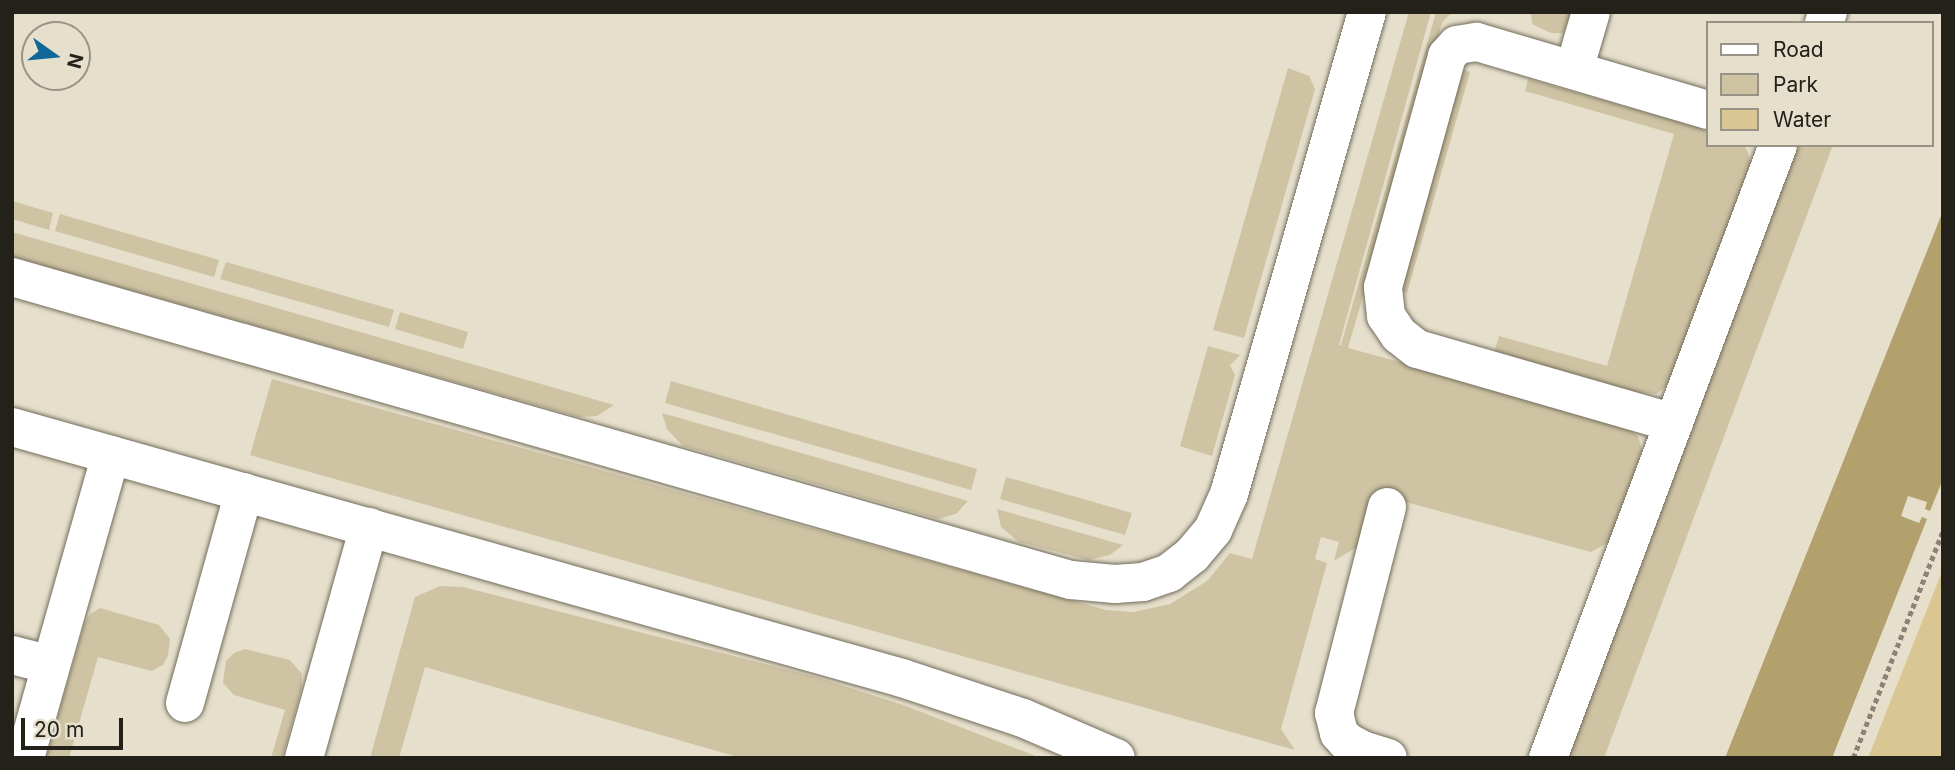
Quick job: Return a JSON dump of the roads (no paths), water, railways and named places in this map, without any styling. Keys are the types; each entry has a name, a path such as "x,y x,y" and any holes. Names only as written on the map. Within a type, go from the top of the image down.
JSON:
{"street":[{"path":"12,277 1071,580 1115,584 1143,582 1169,573 1192,555 1213,530 1229,494 1367,12"},
{"path":"1574,71 1591,12"},
{"path":"1674,423 1417,349 1399,335 1386,316 1383,287 1386,267 1451,49 1467,42 1477,42 1706,109"},
{"path":"1548,758 1777,147"},
{"path":"12,427 902,678 1023,718 1116,758"},
{"path":"25,758 111,454"},
{"path":"185,703 244,492"},
{"path":"1387,507 1334,713 1339,733 1346,741 1362,750 1388,758"},
{"path":"304,758 369,527"},
{"path":"12,654 51,666"}],"water":[{"path":"1943,569 1943,758 1868,758"}]}
